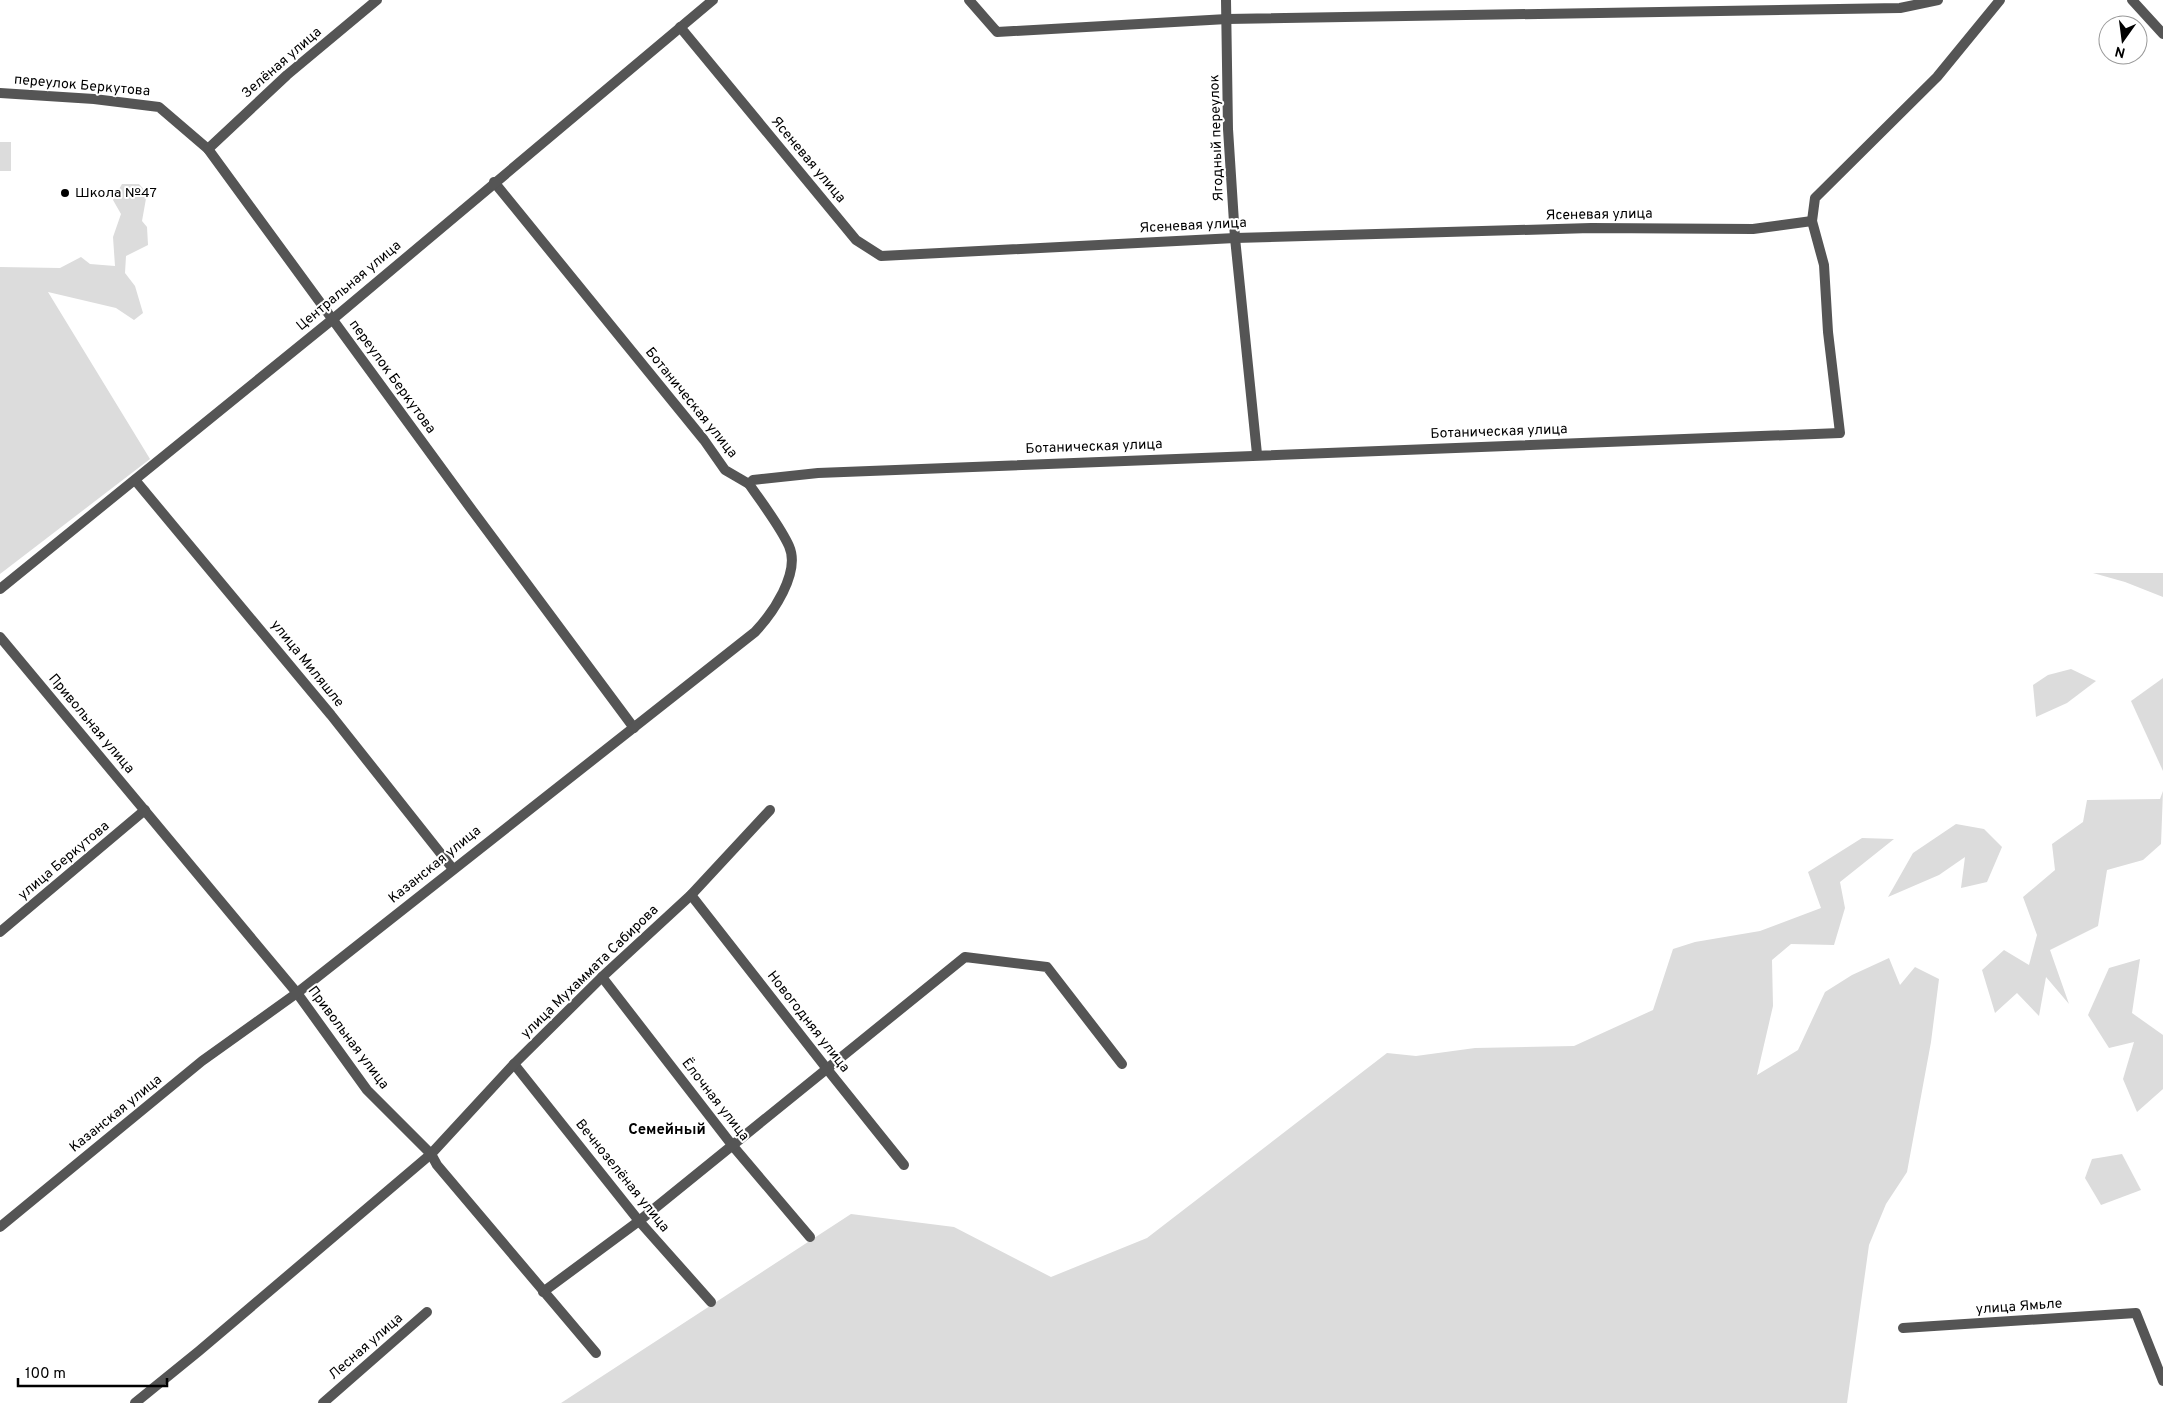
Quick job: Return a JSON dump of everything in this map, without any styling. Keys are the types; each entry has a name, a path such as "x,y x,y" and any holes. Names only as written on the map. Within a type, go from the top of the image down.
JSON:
{"street":[{"name":"Зелёная улица","path":"208,150 287,75 377,0"},
{"name":"Центральная улица","path":"0,589 332,319 713,0"},
{"path":"969,0 996,32 1227,19 1900,8 1938,0"},
{"name":"Ягодный переулок","path":"1226,0 1228,129 1235,238 1257,454"},
{"path":"1812,220 1815,198 1937,77 2000,0"},
{"path":"2132,0 2163,34"},
{"name":"Ясеневая улица","path":"680,27 856,240 881,256 1235,238 1591,228 1754,229 1812,220"},
{"name":"переулок Беркутова","path":"0,93 94,99 159,107 208,150 468,506 634,728"},
{"name":"Ботаническая улица","path":"494,182 704,440 725,470 749,484 753,480 818,473 1257,454 1840,433 1828,332 1824,265 1812,220"},
{"name":"улица Миляшле","path":"135,480 331,715 453,869"},
{"name":"Казанская улица","path":"0,1227 202,1061 297,993 755,632 765,622 779,601 791,572 790,548 749,484"},
{"name":"Привольная улица","path":"0,636 297,993 367,1090 431,1154 437,1165 596,1353"},
{"name":"улица Беркутова","path":"0,932 145,810"},
{"name":"улица Мухаммата Сабирова","path":"431,1154 514,1064 691,895 770,810"},
{"name":"Новогодняя улица","path":"691,895 904,1164"},
{"path":"543,1292 639,1221 965,957 1047,967 1122,1064"},
{"name":"Ёлочная улица","path":"602,978 732,1145 810,1237"},
{"name":"Вечнозелёная улица","path":"514,1064 639,1221 711,1302"},
{"path":"134,1403 431,1154"},
{"name":"Лесная улица","path":"323,1403 427,1312"},
{"name":"улица Ямьле","path":"1903,1328 2136,1314 2163,1381"}],"shaded area":[{"path":"0,142 11,142 11,171 0,171"},
{"path":"122,184 139,184 147,193 142,221 147,227 148,245 126,256 125,273 135,286 143,313 134,320 116,308 48,292 150,459 0,574 0,267 60,268 81,257 90,264 115,266 113,237 121,214 113,200"},
{"path":"2093,573 2163,573 2163,597 2125,582"},
{"path":"2071,669 2096,681 2067,703 2036,717 2033,685 2048,675"},
{"path":"2163,678 2163,771 2131,701"},
{"path":"2163,791 2161,844 2143,860 2107,870 2098,926 2050,950 2069,1004 2046,977 2039,1016 2017,993 1995,1013 1982,970 2004,950 2029,965 2037,935 2023,897 2055,870 2052,844 2083,822 2087,800 2160,799"},
{"path":"1956,824 1984,829 2002,847 1987,882 1961,888 1965,857 1939,875 1888,897 1913,853"},
{"path":"1862,838 1894,839 1840,882 1845,908 1834,945 1791,944 1772,960 1773,1006 1757,1075 1798,1050 1825,992 1852,975 1889,958 1900,985 1915,967 1939,979 1931,1042 1907,1172 1886,1204 1869,1245 1847,1403 561,1403 851,1214 954,1227 1051,1277 1147,1238 1387,1053 1416,1056 1475,1048 1574,1046 1653,1010 1673,949 1695,942 1760,931 1821,908 1808,872"},
{"path":"2140,959 2132,1013 2163,1035 2163,1089 2137,1112 2123,1079 2134,1042 2109,1048 2088,1015 2109,968"},
{"path":"2122,1154 2141,1190 2101,1205 2085,1178 2092,1159"}],"place":[{"name":"Школа №47","path":"65,193"}],"district":[{"name":"Семейный","path":"667,1130"}]}
